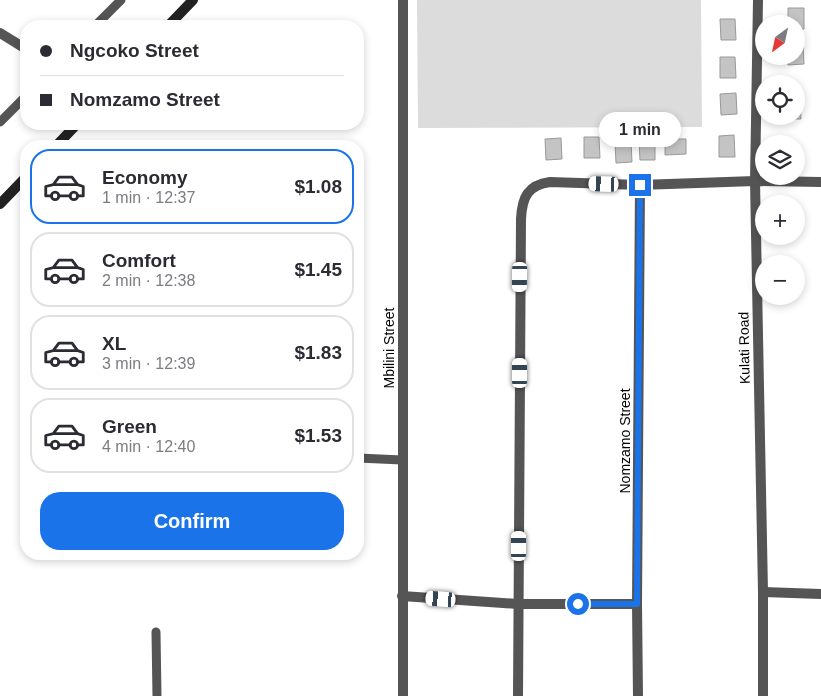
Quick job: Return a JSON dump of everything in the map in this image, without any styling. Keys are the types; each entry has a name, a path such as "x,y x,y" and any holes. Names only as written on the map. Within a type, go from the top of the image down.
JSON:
{"street":[{"path":"174,20 193,0"},
{"name":"Mbilini Street","path":"403,696 404,0"},
{"name":"Kulati Road","path":"756,135 758,0"},
{"path":"0,33 20,45"},
{"path":"62,140 71,130"},
{"path":"518,696 521,209 528,192 532,187 540,183 550,182 640,185 755,180"},
{"path":"805,182 821,182"},
{"path":"0,204 20,183"},
{"name":"Nomzamo Street","path":"638,696 640,185"},
{"name":"Kulati Road","path":"755,185 763,592 763,696"},
{"path":"763,592 821,594"},
{"path":"402,596 518,604 637,604"}],"lane":[{"path":"101,20 120,0"},
{"path":"0,122 20,102"},
{"path":"364,458 402,460"},
{"path":"156,632 157,696"}],"shaded area":[{"path":"417,0 701,0 702,127 418,128"}],"building":[{"path":"788,8 804,8 804,15 788,15"},
{"path":"720,19 735,19 736,40 721,40"},
{"path":"720,57 735,57 736,78 720,78"},
{"path":"736,93 737,114 721,115 720,94"},
{"path":"734,135 735,157 719,157 719,136"},
{"path":"584,137 599,137 600,158 584,158"},
{"path":"561,138 562,159 546,160 545,139"},
{"path":"655,138 655,160 640,160 639,139"},
{"path":"665,139 686,139 686,154 665,155"},
{"path":"631,141 632,162 616,163 615,142"}],"route":[{"path":"578,604 637,604 640,185"}]}
